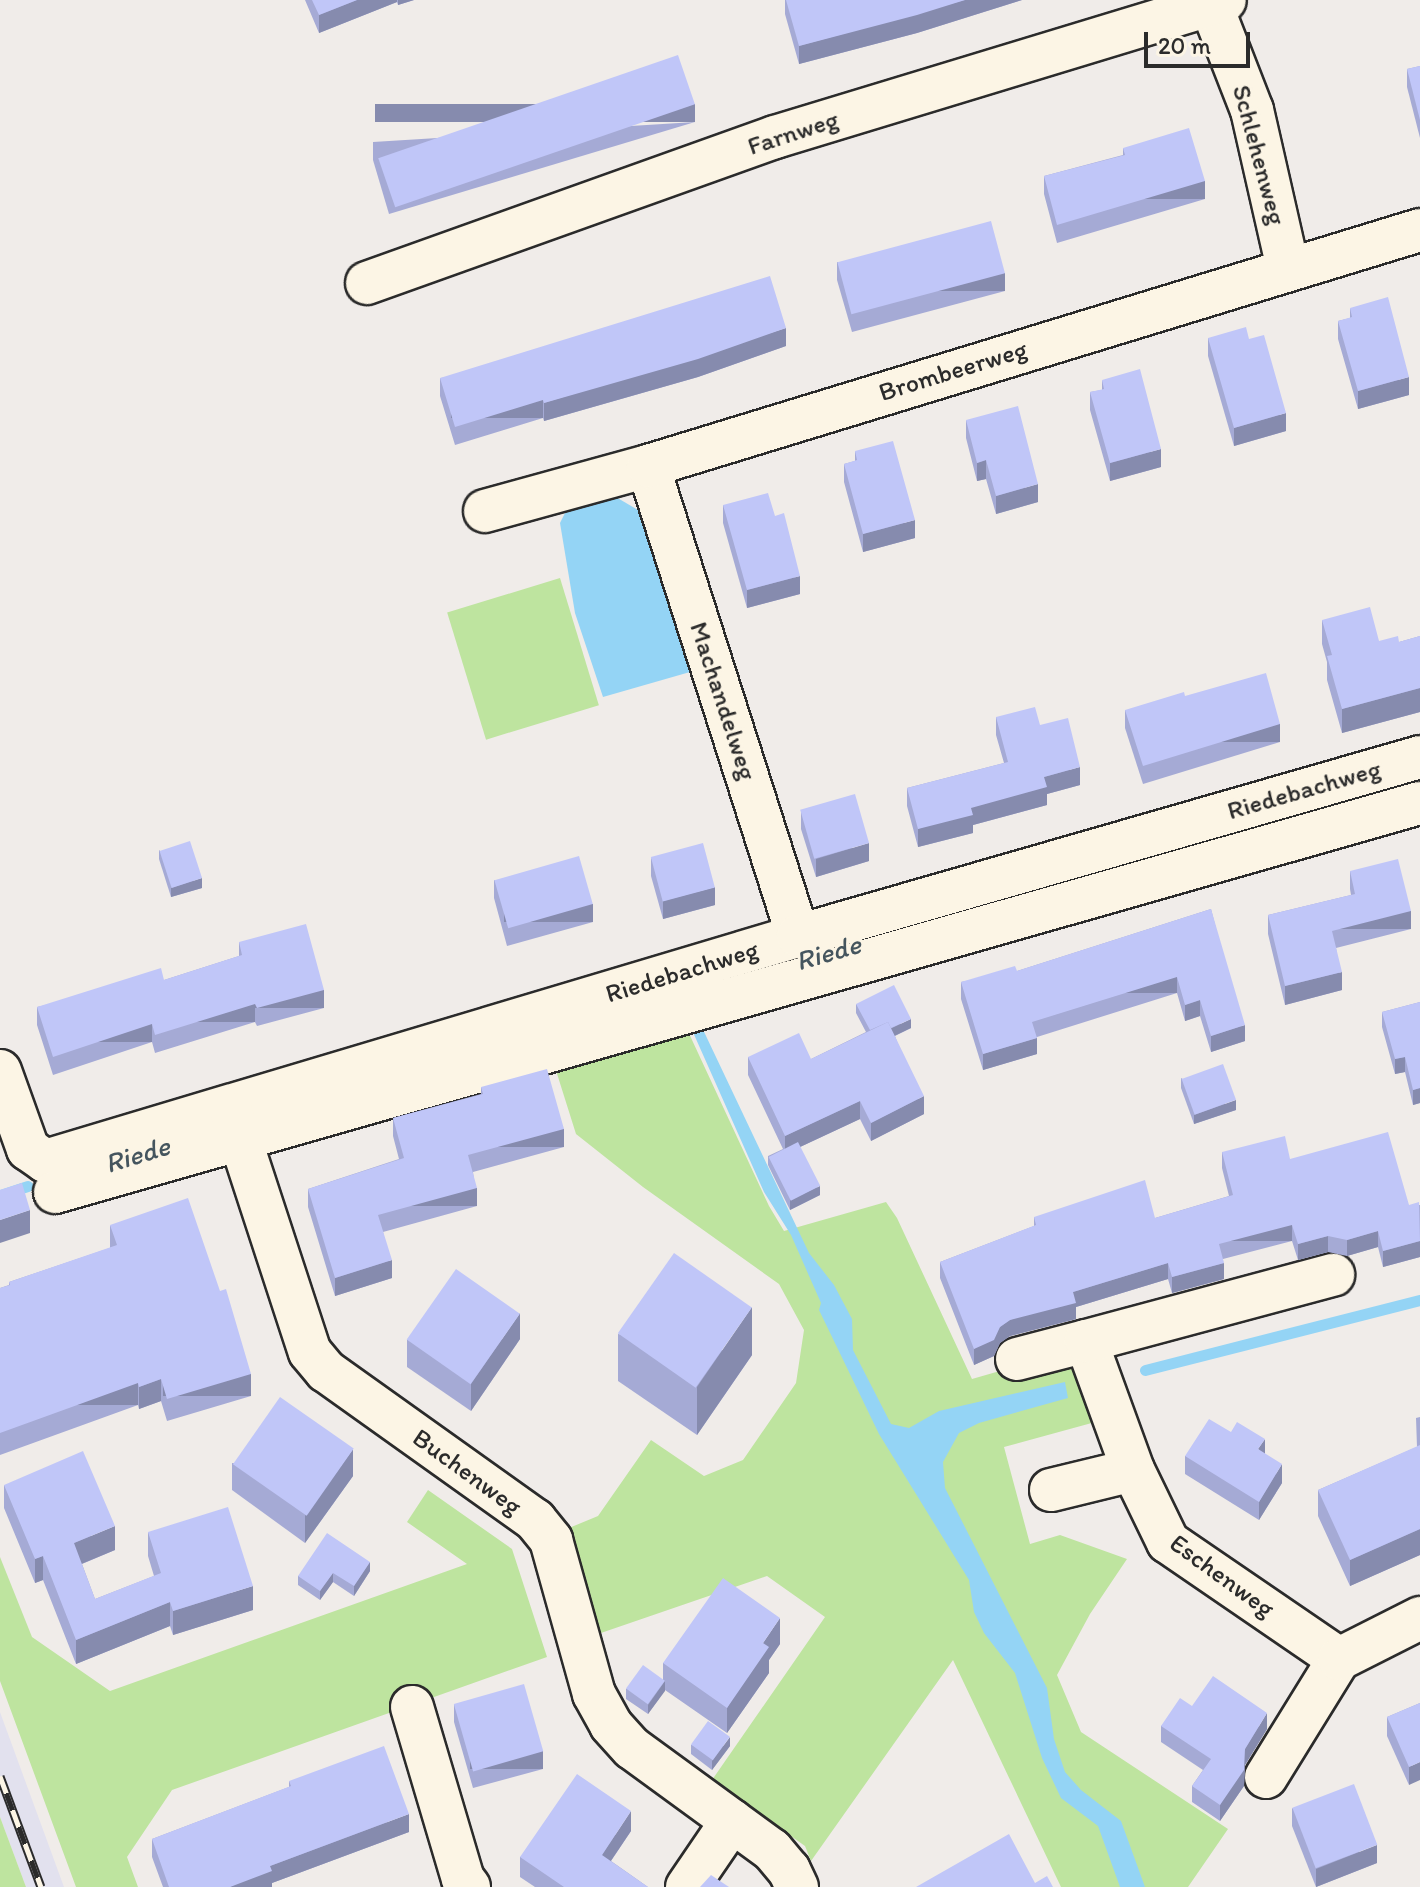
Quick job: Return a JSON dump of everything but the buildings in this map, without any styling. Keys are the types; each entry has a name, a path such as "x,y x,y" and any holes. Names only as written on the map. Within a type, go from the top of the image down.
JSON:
{"street":[{"name":"Schlehenweg","path":"1214,2 1252,110 1288,268"},
{"name":"Farnweg","path":"367,283 775,137 1214,2"},
{"name":"Brombeerweg","path":"485,511 648,466 1420,230"},
{"name":"Machandelweg","path":"648,466 811,951"},
{"name":"Riedebachweg","path":"55,1192 235,1123 811,951 1420,757"},
{"name":"Riedebachweg","path":"0,1071 28,1149 45,1161 235,1123 685,1013 811,951 1418,810"},
{"name":"Buchenweg","path":"235,1123 301,1334 310,1352 326,1371 535,1520 551,1540 594,1694 611,1725 632,1748 772,1850 789,1870 797,1887"},
{"path":"1017,1359 1333,1275"},
{"name":"Eschenweg","path":"1086,1341 1133,1470 1168,1542 1339,1659"},
{"path":"1051,1490 1133,1470"},
{"path":"1266,1777 1339,1659 1420,1618"},
{"path":"412,1707 463,1879 469,1887"},
{"path":"687,1887 732,1821"}],"shaded area":[{"path":"0,1712 64,1887 26,1887 0,1817"}],"green space":[{"path":"560,578 599,705 486,740 447,612"},
{"path":"686,1027 769,1206 784,1231 886,1202 897,1218 972,1379 1038,1360 1081,1354 1099,1421 1004,1447 1030,1544 1060,1535 1127,1559 1090,1614 1057,1675 1081,1732 1228,1829 1188,1887 1061,1887 953,1660 811,1861 805,1846 712,1780 825,1617 767,1576 598,1634 569,1528 598,1516 651,1440 704,1476 743,1460 796,1383 804,1330 779,1284 643,1187 576,1134 553,1061"},
{"path":"428,1490 512,1549 547,1657 172,1790 127,1857 138,1887 76,1887 0,1681 0,1557 32,1637 110,1691 467,1564 407,1522"},
{"path":"0,1817 26,1887 0,1887"}],"water":[{"path":"609,493 638,510 690,672 603,697 575,613 560,523 570,503"},
{"path":"697,1017 809,1253 834,1285 852,1319 853,1350 891,1424 909,1428 939,1411 1065,1382 1068,1398 979,1423 959,1433 943,1462 945,1488 1047,1688 1054,1739 1065,1772 1081,1790 1121,1821 1145,1887 1120,1887 1098,1826 1061,1798 1042,1758 1015,1673 984,1633 974,1612 969,1580 879,1434 819,1310 821,1303 791,1235 764,1192 688,1021"}],"waterway":[{"name":"Riede","path":"1277,822 1381,791"},
{"name":"Riede","path":"0,1195 28,1186"},
{"path":"1145,1370 1420,1300"}],"railway":[{"path":"0,1776 41,1887"}]}
